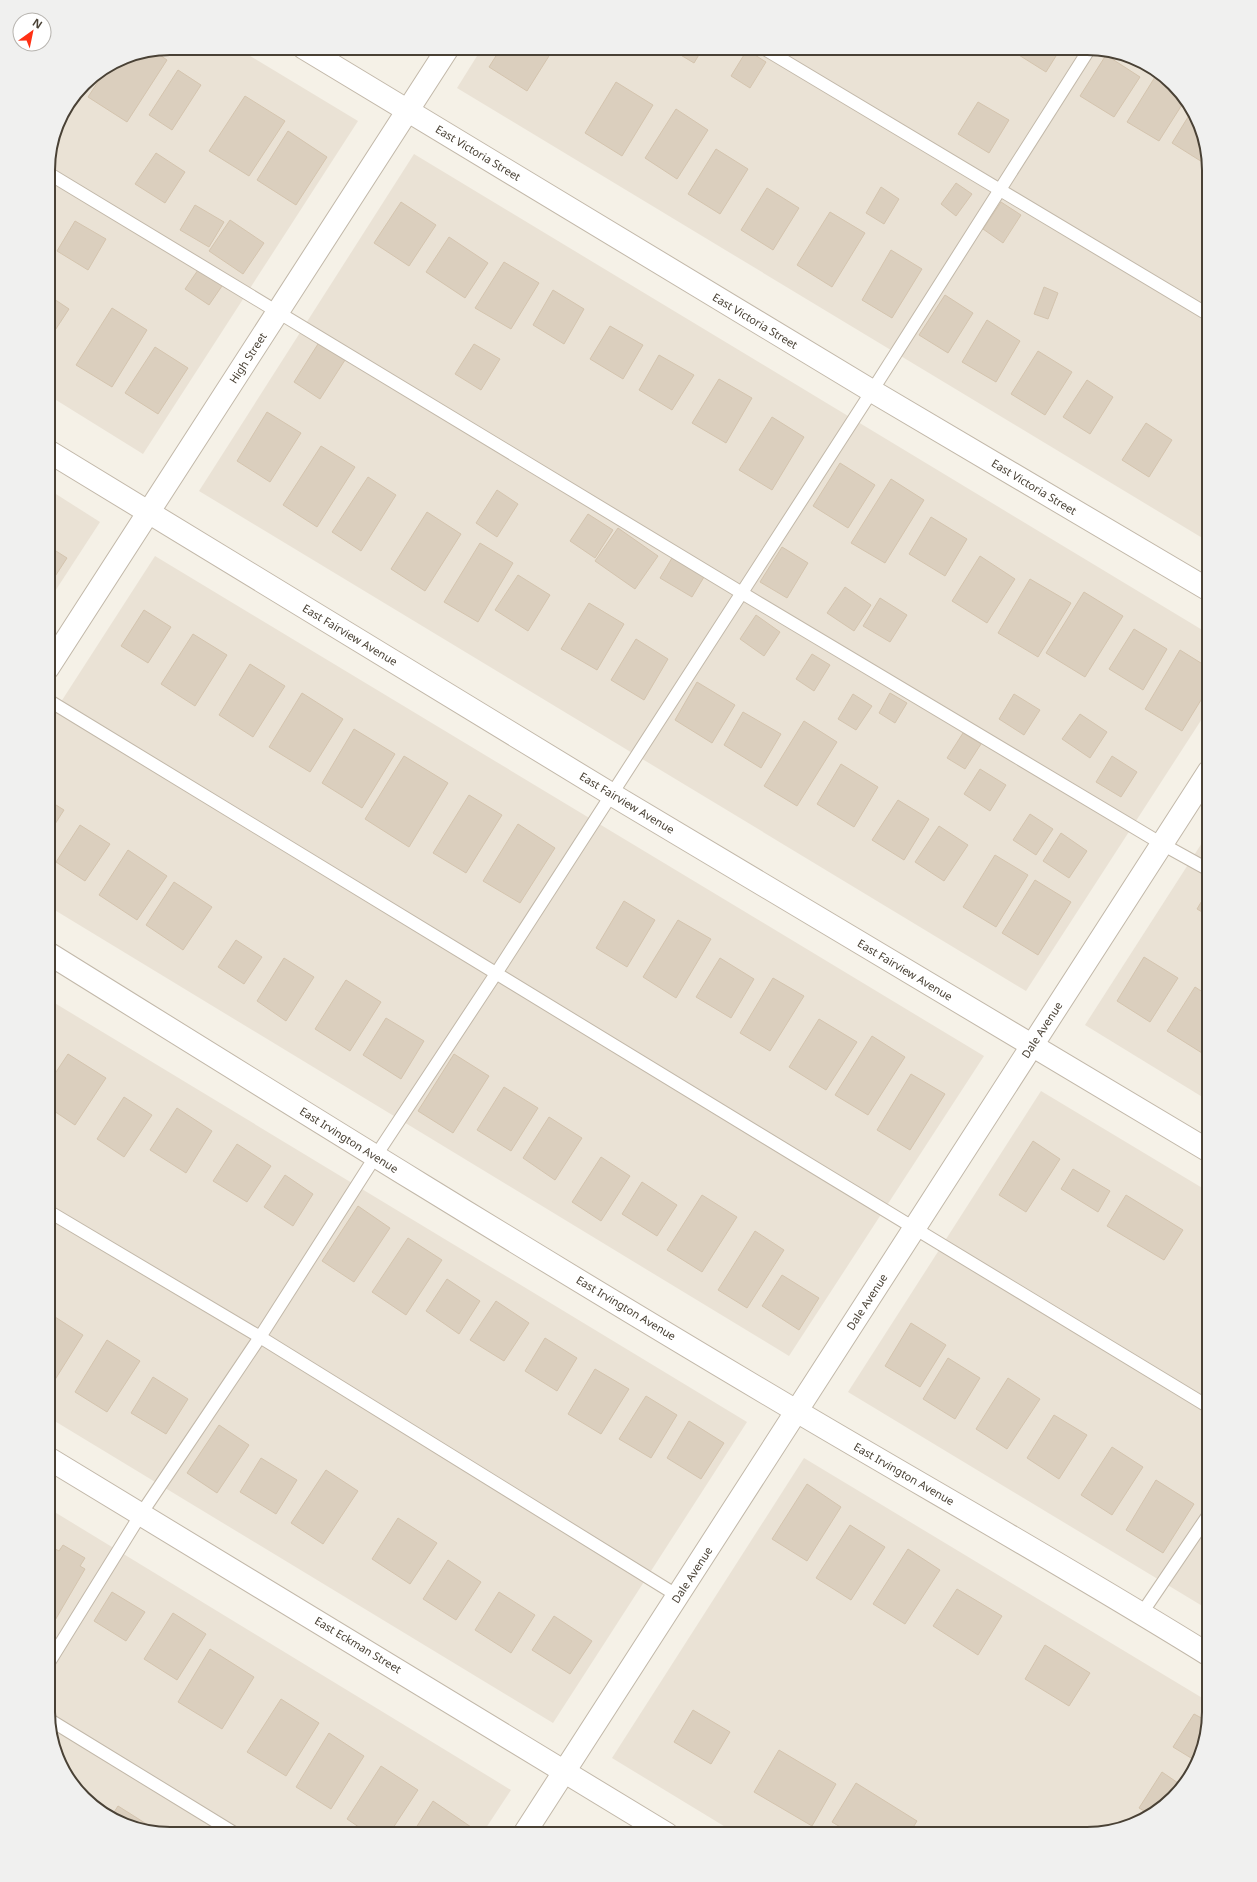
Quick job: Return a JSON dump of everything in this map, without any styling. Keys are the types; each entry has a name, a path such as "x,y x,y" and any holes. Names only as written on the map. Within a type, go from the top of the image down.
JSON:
{"street":[{"name":"East Victoria Street","path":"316,55 872,391 1202,586"},
{"name":"High Street","path":"55,657 444,55"},
{"name":"East Fairview Avenue","path":"55,455 611,794 1202,1147"},
{"name":"Dale Avenue","path":"528,1827 1202,781"},
{"name":"East Irvington Avenue","path":"55,957 375,1157 797,1411 1142,1613 1202,1651"},
{"name":"East Eckman Street","path":"55,1462 565,1770 656,1827"}],"lane":[{"path":"775,55 1202,311"},
{"path":"55,1653 141,1514 260,1337 375,1157 497,972 742,593 1086,55"},
{"path":"55,177 279,311 742,593 1162,844 1202,866"},
{"path":"55,704 497,972 914,1229 1202,1403"},
{"path":"55,1215 260,1337 678,1596"},
{"path":"1142,1613 1202,1524"},
{"path":"56,1724 225,1827"}],"shaded area":[{"path":"162,55 249,55 358,121 143,454 55,399 55,162 59,140 70,112 79,100 94,83 112,70 133,61"},
{"path":"478,55 1095,55 1124,61 1151,74 1174,94 1187,112 1198,140 1201,155 1202,538 457,88"},
{"path":"414,154 1202,630 1202,719 1026,991 199,491"},
{"path":"55,493 100,522 55,591"},
{"path":"155,556 984,1056 789,1356 55,910 55,711"},
{"path":"1202,843 1202,1097 1085,1025"},
{"path":"55,1003 747,1422 553,1723 55,1421"},
{"path":"1041,1091 1202,1188 1202,1606 848,1392"},
{"path":"804,1458 1202,1698 1201,1727 1198,1742 1187,1770 1178,1782 1157,1803 1145,1812 1117,1823 1102,1826 725,1827 612,1758"},
{"path":"55,1512 511,1790 487,1827 162,1827 133,1821 106,1808 83,1788 70,1770 59,1742 56,1727"}],"building":[{"path":"160,55 167,60 127,122 88,97 100,78 112,70 147,57"},
{"path":"497,55 550,55 527,91 489,67"},
{"path":"681,55 699,55 694,63"},
{"path":"744,55 755,55 766,62 750,88 731,76"},
{"path":"1019,55 1057,55 1046,72"},
{"path":"1105,56 1109,57 1140,77 1114,117 1080,96"},
{"path":"178,70 201,85 172,130 149,115"},
{"path":"1155,77 1174,94 1182,105 1159,141 1127,122"},
{"path":"616,82 653,105 622,156 585,133"},
{"path":"245,96 285,121 249,176 209,151"},
{"path":"978,102 1009,120 989,153 958,134"},
{"path":"676,109 708,130 677,179 645,158"},
{"path":"1189,116 1198,140 1201,162 1172,143"},
{"path":"288,131 327,157 296,205 257,180"},
{"path":"716,149 748,169 720,214 688,194"},
{"path":"156,153 185,172 165,203 135,184"},
{"path":"956,183 972,194 956,216 941,204"},
{"path":"881,187 899,199 884,224 866,213"},
{"path":"767,188 799,208 773,250 741,230"},
{"path":"401,202 436,225 409,266 374,243"},
{"path":"1001,202 1021,215 1003,243 983,229"},
{"path":"195,205 224,222 209,247 180,230"},
{"path":"830,212 865,233 832,287 797,265"},
{"path":"230,220 264,243 243,274 209,251"},
{"path":"75,221 106,239 88,270 57,251"},
{"path":"449,237 488,263 465,298 426,272"},
{"path":"891,250 922,269 892,318 862,300"},
{"path":"504,262 539,283 511,329 475,308"},
{"path":"198,270 222,286 209,305 185,289"},
{"path":"1044,287 1058,293 1048,319 1034,314"},
{"path":"553,290 584,309 564,344 533,325"},
{"path":"945,295 973,313 948,353 919,335"},
{"path":"55,300 69,309 55,330"},
{"path":"112,308 147,330 112,387 76,365"},
{"path":"987,320 1020,341 996,382 962,362"},
{"path":"610,326 643,345 623,379 590,359"},
{"path":"318,344 345,360 320,399 294,382"},
{"path":"474,344 500,359 481,390 455,374"},
{"path":"155,347 188,368 158,414 125,393"},
{"path":"1038,351 1072,372 1045,415 1011,394"},
{"path":"659,355 694,375 672,410 639,390"},
{"path":"719,379 752,398 726,443 692,423"},
{"path":"1087,380 1113,397 1090,434 1063,417"},
{"path":"267,412 301,433 270,482 237,461"},
{"path":"772,417 804,437 772,490 739,470"},
{"path":"1146,423 1172,440 1149,477 1122,460"},
{"path":"321,446 355,467 317,527 283,505"},
{"path":"840,463 875,485 848,528 813,506"},
{"path":"368,477 396,495 361,551 332,532"},
{"path":"891,479 924,500 885,563 851,543"},
{"path":"497,490 518,504 497,537 476,523"},
{"path":"427,512 461,534 425,591 391,569"},
{"path":"588,514 613,530 595,558 570,541"},
{"path":"931,517 967,539 945,576 909,554"},
{"path":"618,528 658,556 635,589 595,561"},
{"path":"480,543 513,563 478,622 444,602"},
{"path":"782,547 808,563 787,598 760,582"},
{"path":"55,550 67,558 55,576"},
{"path":"980,556 1015,579 987,623 952,601"},
{"path":"672,558 704,577 692,597 660,578"},
{"path":"518,575 550,595 528,631 495,610"},
{"path":"1030,579 1071,603 1038,657 998,633"},
{"path":"845,587 871,605 854,631 827,613"},
{"path":"1084,592 1123,616 1085,677 1046,653"},
{"path":"880,598 907,615 890,642 863,626"},
{"path":"589,603 624,624 597,670 561,649"},
{"path":"144,610 171,627 148,663 121,646"},
{"path":"756,615 780,632 764,656 740,639"},
{"path":"1134,629 1167,649 1143,690 1109,669"},
{"path":"193,634 227,655 195,706 161,684"},
{"path":"636,639 668,659 644,700 611,680"},
{"path":"1180,650 1202,664 1202,698 1182,731 1145,709"},
{"path":"812,654 830,665 814,691 796,679"},
{"path":"250,664 285,686 253,737 219,715"},
{"path":"697,682 735,705 712,743 675,720"},
{"path":"302,693 343,719 310,772 269,747"},
{"path":"890,693 907,703 895,723 879,713"},
{"path":"853,694 872,706 856,730 838,719"},
{"path":"1014,694 1040,710 1024,735 999,719"},
{"path":"743,712 781,734 761,768 724,745"},
{"path":"1080,714 1107,732 1090,758 1062,739"},
{"path":"804,721 837,742 797,806 764,786"},
{"path":"354,729 395,754 362,808 322,783"},
{"path":"963,733 981,744 965,769 947,758"},
{"path":"404,756 448,783 409,847 365,819"},
{"path":"1112,756 1137,772 1121,797 1096,782"},
{"path":"841,764 878,787 854,827 817,804"},
{"path":"980,769 1006,785 990,811 964,794"},
{"path":"469,795 502,815 466,873 433,853"},
{"path":"898,800 929,819 904,860 872,840"},
{"path":"55,804 64,810 55,824"},
{"path":"1030,814 1053,829 1036,855 1013,840"},
{"path":"518,824 555,848 520,903 483,881"},
{"path":"80,825 110,844 85,881 56,862"},
{"path":"939,826 968,845 944,881 915,862"},
{"path":"1061,833 1087,851 1069,878 1043,861"},
{"path":"128,850 167,876 137,920 99,895"},
{"path":"995,855 1028,875 996,927 963,907"},
{"path":"1035,880 1071,902 1038,955 1002,933"},
{"path":"174,882 212,907 183,950 146,925"},
{"path":"624,901 655,920 627,967 596,948"},
{"path":"1202,901 1202,912 1197,909"},
{"path":"678,920 711,939 676,998 643,977"},
{"path":"236,940 262,957 244,984 218,967"},
{"path":"1144,957 1178,978 1150,1022 1117,1001"},
{"path":"284,958 314,977 286,1021 257,1001"},
{"path":"720,958 754,979 731,1018 696,997"},
{"path":"773,978 804,996 770,1051 740,1033"},
{"path":"346,980 381,1002 350,1051 315,1029"},
{"path":"1195,987 1202,992 1202,1053 1167,1031"},
{"path":"386,1018 424,1041 401,1079 363,1055"},
{"path":"819,1019 857,1042 826,1090 789,1067"},
{"path":"872,1036 905,1057 868,1115 835,1095"},
{"path":"68,1054 106,1078 75,1125 55,1112 55,1074"},
{"path":"454,1054 489,1076 453,1133 418,1111"},
{"path":"911,1074 945,1094 910,1150 877,1130"},
{"path":"504,1087 538,1108 511,1151 477,1130"},
{"path":"124,1097 152,1115 124,1157 97,1139"},
{"path":"177,1108 212,1131 186,1173 150,1150"},
{"path":"549,1117 582,1138 555,1180 523,1158"},
{"path":"1033,1141 1060,1159 1026,1212 999,1195"},
{"path":"237,1144 271,1166 247,1202 213,1181"},
{"path":"601,1157 630,1176 601,1221 572,1202"},
{"path":"1073,1169 1110,1191 1098,1212 1061,1189"},
{"path":"285,1175 313,1194 293,1226 264,1207"},
{"path":"642,1182 677,1205 657,1236 622,1214"},
{"path":"702,1195 737,1217 702,1272 667,1250"},
{"path":"1126,1195 1183,1230 1164,1260 1107,1226"},
{"path":"358,1206 390,1228 354,1282 322,1261"},
{"path":"755,1231 784,1250 747,1308 718,1290"},
{"path":"408,1238 442,1260 406,1315 372,1292"},
{"path":"782,1275 819,1298 799,1330 762,1306"},
{"path":"447,1279 480,1301 459,1334 426,1311"},
{"path":"496,1301 529,1323 504,1361 470,1340"},
{"path":"55,1317 83,1335 55,1380"},
{"path":"911,1323 946,1345 920,1387 885,1366"},
{"path":"545,1338 577,1358 557,1391 525,1371"},
{"path":"107,1340 140,1361 107,1412 75,1392"},
{"path":"948,1358 980,1378 955,1419 923,1399"},
{"path":"595,1369 629,1389 601,1434 568,1414"},
{"path":"153,1377 188,1399 166,1434 131,1413"},
{"path":"1008,1378 1040,1399 1007,1449 976,1429"},
{"path":"646,1396 677,1415 651,1458 619,1439"},
{"path":"1054,1415 1087,1435 1059,1479 1027,1458"},
{"path":"689,1421 724,1443 701,1479 667,1458"},
{"path":"219,1425 249,1445 217,1493 187,1473"},
{"path":"1112,1447 1143,1467 1112,1515 1081,1495"},
{"path":"261,1458 297,1480 276,1514 240,1492"},
{"path":"326,1470 358,1491 323,1544 291,1523"},
{"path":"1156,1480 1194,1504 1163,1553 1126,1530"},
{"path":"807,1484 841,1507 807,1561 772,1539"},
{"path":"398,1518 437,1543 410,1584 372,1559"},
{"path":"850,1525 885,1547 851,1600 816,1578"},
{"path":"63,1545 85,1558 80,1566 85,1569 55,1620 55,1549 59,1551"},
{"path":"908,1549 940,1570 905,1624 873,1604"},
{"path":"448,1560 481,1582 456,1620 423,1599"},
{"path":"957,1589 1002,1616 978,1655 933,1626"},
{"path":"112,1592 145,1612 126,1641 94,1621"},
{"path":"499,1592 535,1615 511,1653 475,1630"},
{"path":"173,1613 206,1634 177,1680 144,1659"},
{"path":"554,1616 592,1641 570,1674 532,1650"},
{"path":"1045,1645 1090,1673 1069,1706 1025,1679"},
{"path":"210,1649 254,1677 222,1729 178,1702"},
{"path":"281,1699 319,1723 286,1776 247,1752"},
{"path":"693,1710 730,1732 711,1764 674,1742"},
{"path":"1194,1714 1202,1718 1198,1742 1192,1759 1173,1747"},
{"path":"329,1733 364,1756 331,1809 296,1787"},
{"path":"779,1750 836,1784 812,1826 754,1792"},
{"path":"381,1766 418,1790 394,1827 359,1827 347,1819"},
{"path":"1162,1772 1177,1783 1157,1803 1145,1812 1139,1808"},
{"path":"856,1783 917,1821 913,1827 840,1827 832,1822"},
{"path":"433,1801 471,1827 416,1827"},
{"path":"118,1806 148,1825 133,1821 114,1812"}]}
